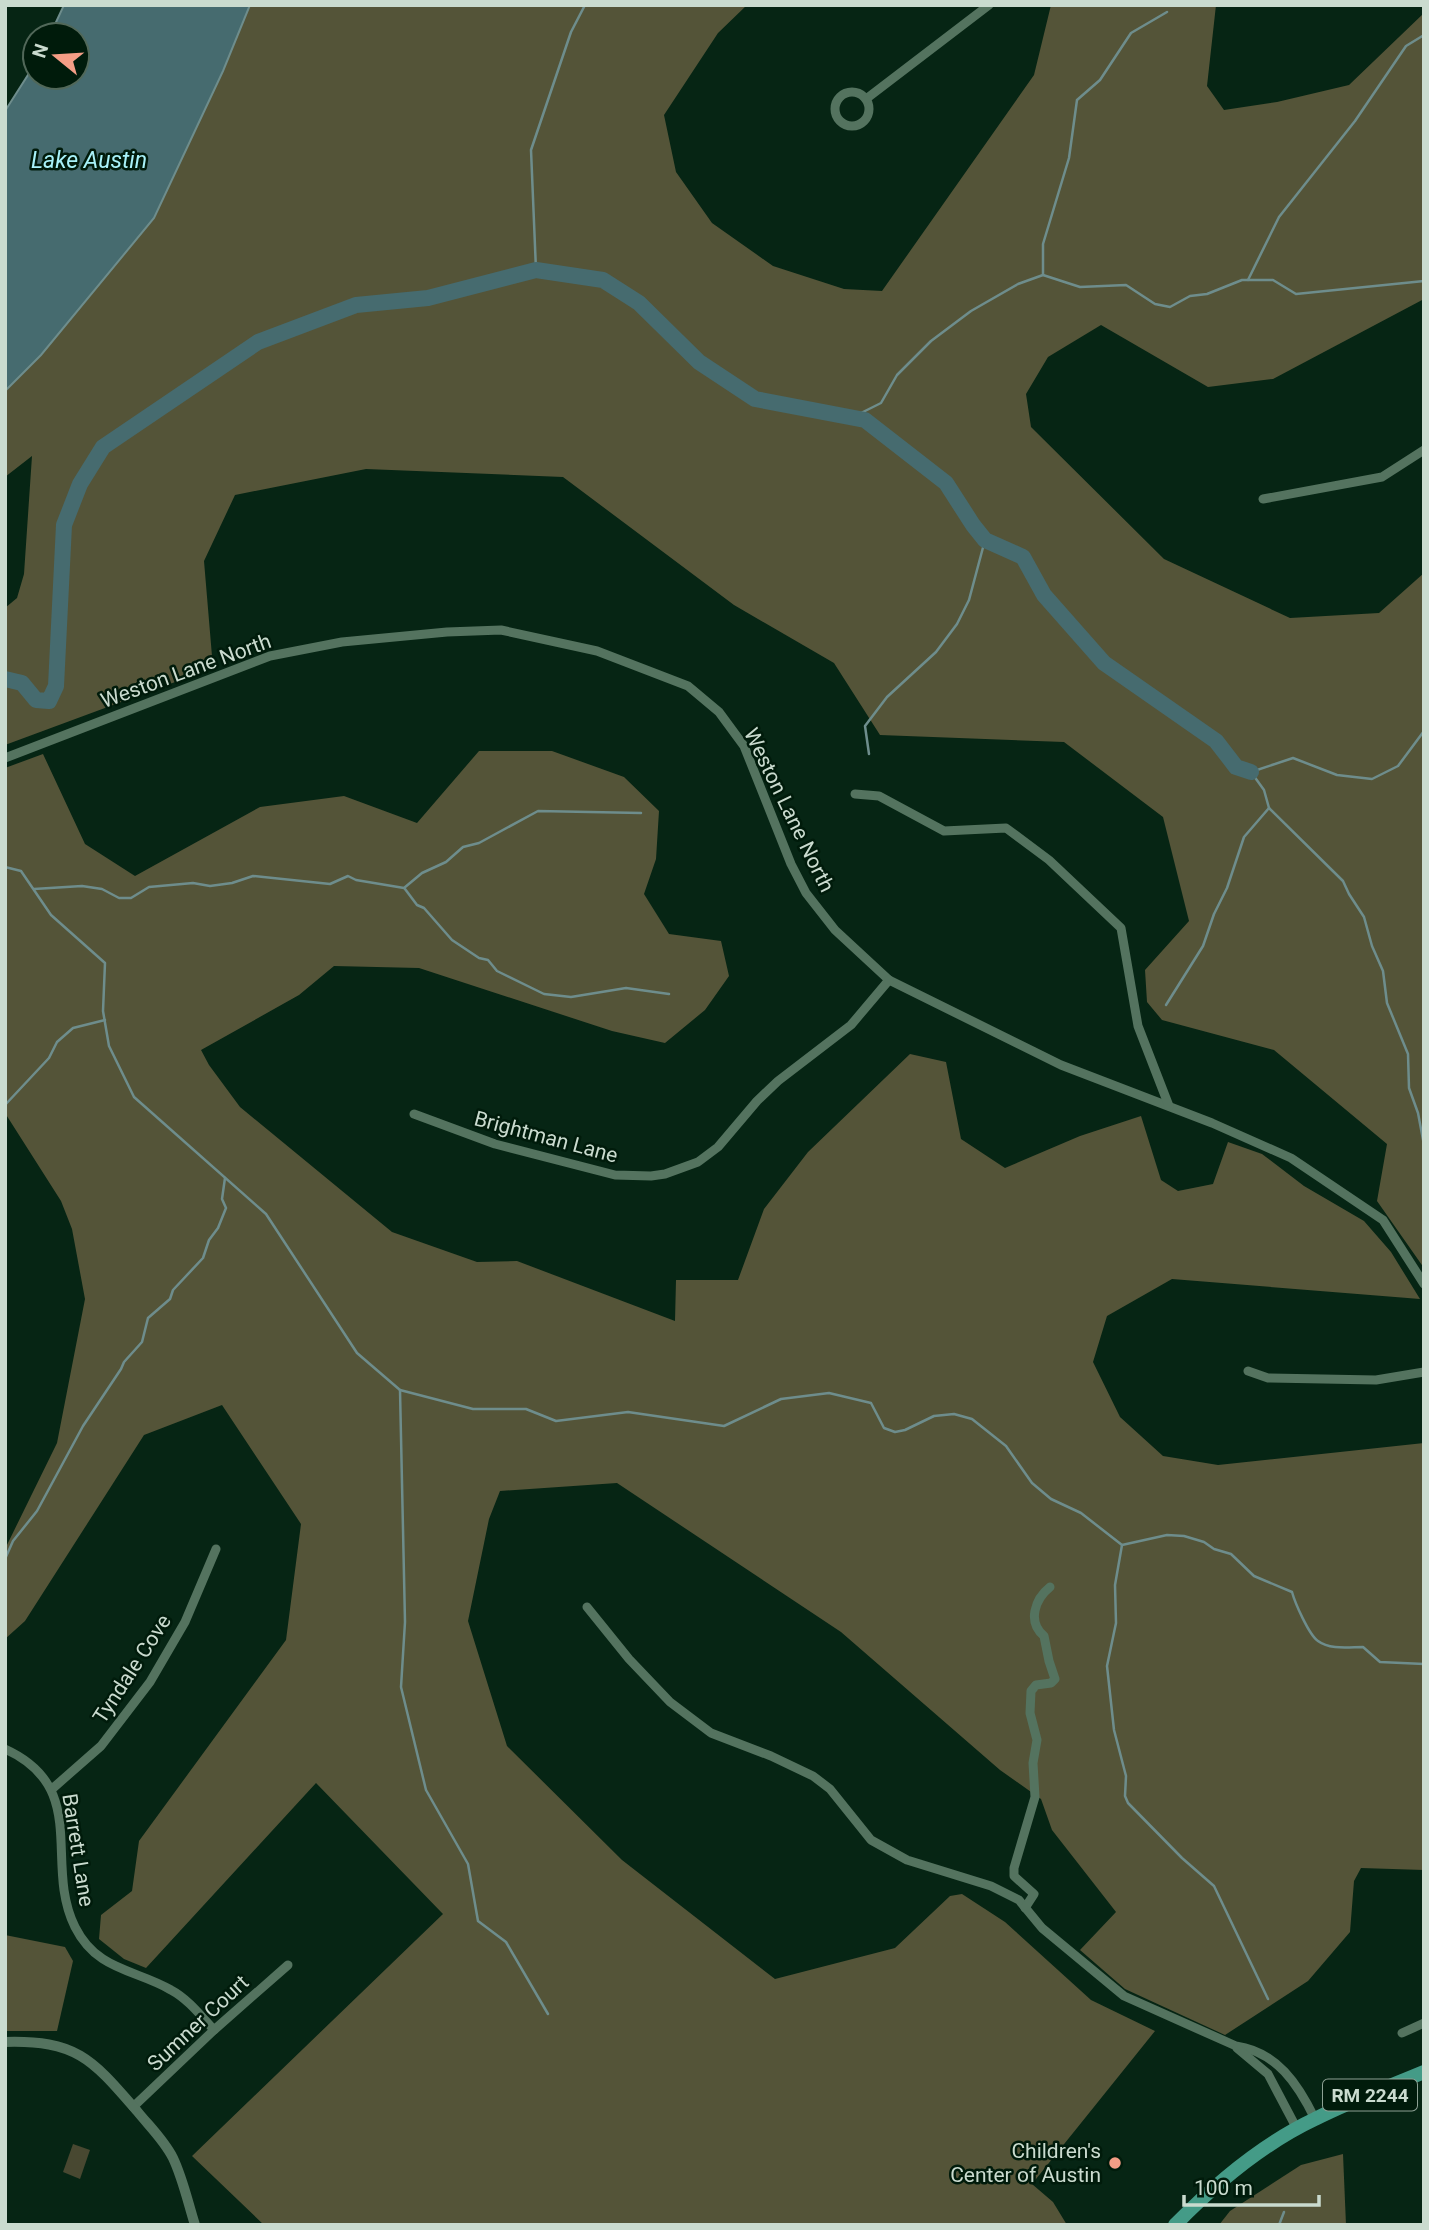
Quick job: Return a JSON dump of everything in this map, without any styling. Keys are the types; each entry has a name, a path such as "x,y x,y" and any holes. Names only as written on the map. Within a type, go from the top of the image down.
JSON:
{"main road":[{"name":"RM 2244","path":"1175,2225 1204,2195 1248,2160 1297,2129 1424,2072"}],"street":[{"path":"866,99 989,5"},
{"path":"1263,499 1382,477 1424,450"},
{"name":"Weston Lane North","path":"5,758 270,656 342,642 501,630 597,652 688,687 719,712 744,746 791,864 806,893 835,930 889,981 1060,1065 1212,1123 1291,1158 1383,1220 1424,1284"},
{"path":"855,794 879,796 944,831 1006,828 1049,860 1121,928 1139,1026 1168,1106"},
{"name":"Brightman Lane","path":"414,1114 495,1144 615,1175 665,1174 698,1162 719,1147 757,1101 778,1081 851,1025 889,981"},
{"path":"1248,1371 1268,1378 1376,1380 1424,1372"},
{"name":"Tyndale Cove","path":"52,1789 102,1746 150,1682 185,1622 216,1549"},
{"path":"1026,1908 1034,1894 1014,1876 1014,1868 1035,1797 1033,1763 1037,1740 1030,1713 1031,1691 1035,1685 1054,1682 1055,1679 1044,1636 1034,1624 1038,1601 1050,1587"},
{"path":"587,1607 629,1659 670,1702 711,1733 771,1756 813,1776 830,1788 870,1840 906,1860 991,1886 1019,1900 1042,1928 1124,1996 1236,2046 1256,2049 1276,2064 1300,2090 1315,2119"},
{"name":"Barrett Lane","path":"5,1749 27,1761 52,1789 58,1815 69,1913 84,1942 109,1964 174,1991 189,2002 214,2030"},
{"name":"Sumner Court","path":"133,2107 288,1965"},
{"path":"1402,2033 1424,2023"},
{"path":"5,2042 50,2043 83,2056 102,2071 172,2156 195,2225"},
{"path":"1236,2046 1268,2074 1297,2129"}],"green space":[{"path":"250,5 747,5 718,33 664,115 676,172 712,223 773,266 844,289 882,291 1034,75 1051,5 1216,5 1207,86 1224,110 1277,102 1349,85 1424,13 1424,299 1273,379 1208,387 1101,325 1048,357 1026,394 1031,427 1164,559 1290,618 1379,613 1424,573 1424,1268 1377,1201 1387,1144 1274,1050 1162,1020 1147,1002 1145,970 1189,921 1163,817 1064,742 880,735 834,663 734,605 563,477 366,469 235,495 204,561 213,668 5,745 5,608 17,598 24,574 32,456 5,477 5,391 41,355 223,71"},
{"path":"479,751 552,751 624,777 659,811 656,859 644,894 669,934 721,941 729,976 705,1010 665,1043 612,1031 419,968 334,966 299,995 201,1050 240,1107 392,1232 477,1262 517,1261 675,1321 676,1280 738,1280 764,1209 808,1152 910,1054 946,1062 961,1139 1005,1168 1080,1136 1141,1116 1161,1180 1178,1191 1213,1184 1228,1142 1262,1154 1304,1186 1364,1221 1391,1252 1420,1299 1172,1279 1107,1316 1093,1362 1120,1417 1163,1456 1218,1465 1424,1443 1424,1870 1361,1868 1354,1881 1350,1932 1308,1981 1225,2035 1125,1989 1080,1950 1116,1912 1052,1830 1041,1799 1000,1770 841,1632 617,1483 500,1491 489,1519 468,1621 507,1746 622,1860 775,1979 895,1948 950,1896 962,1894 1005,1922 1091,2000 1155,2031 1032,2184 1053,2202 1067,2225 264,2225 192,2156 443,1914 316,1783 146,1968 124,1959 99,1939 101,1915 132,1891 139,1841 286,1640 301,1524 222,1405 144,1435 25,1621 5,1639 5,1549 57,1443 85,1299 72,1229 61,1201 5,1113 5,768 43,754 85,844 135,876 260,807 344,796 417,823"},
{"path":"5,1935 65,1947 73,1961 57,2031 5,2031"},
{"path":"73,2144 90,2150 80,2179 63,2172"},
{"path":"1343,2154 1346,2225 1219,2225 1230,2211 1301,2165"}],"water":[{"name":"Lake Austin","path":"64,5 250,5 223,71 154,218 41,355 5,391 5,111 21,86 21,91 91,91 91,21 57,21"}],"waterway":[{"path":"536,270 531,150 571,32 585,5"},
{"path":"1043,275 1043,244 1069,158 1077,100 1100,80 1131,33 1167,12"},
{"path":"1248,280 1279,217 1355,121 1406,46 1424,35"},
{"path":"5,679 22,683 36,700 49,701 56,686 64,525 80,484 103,447 258,342 356,305 428,298 536,270 603,280 639,303 699,362 755,399 865,420 946,483 985,540 1023,557 1044,595 1104,663 1216,741 1236,767 1251,772"},
{"path":"851,418 881,403 897,375 931,341 971,311 1018,284 1043,275 1080,287 1126,285 1155,304 1170,307 1190,296 1207,294 1242,280 1273,280 1296,294 1424,281"},
{"path":"869,754 865,726 887,697 936,652 957,624 969,600 985,540"},
{"path":"1424,731 1398,766 1372,779 1337,775 1293,758 1251,772 1264,790 1269,808 1343,881 1364,917 1383,971 1387,1003 1408,1054 1409,1088 1418,1113 1424,1145"},
{"path":"1166,1005 1203,946 1244,837 1269,808"},
{"path":"34,889 82,886 102,889 119,898 131,898 149,887 193,883 210,886 253,876 330,884 348,876 356,880 404,888 422,873 446,862 463,847 479,843 538,811 641,813"},
{"path":"5,867 21,871 51,915 105,963 103,1011 109,1046 134,1097 266,1214 357,1353 400,1390 405,1622 401,1687 426,1790 468,1864 478,1921 506,1942 548,2014"},
{"path":"405,889 452,940 479,958 488,960 497,971 544,994 571,997 626,988 669,994"},
{"path":"5,1105 49,1058 57,1042 73,1028 105,1020"},
{"path":"5,1559 13,1541 37,1511 83,1426 124,1362 142,1342 148,1318 170,1299 173,1290 203,1258 226,1208 222,1199 225,1178"},
{"path":"400,1390 473,1409 526,1409 556,1421 628,1412 724,1426 781,1399 829,1393 871,1403 884,1428 895,1432 934,1416 954,1414 972,1419 1006,1446 1032,1483 1051,1499 1081,1513 1122,1545 1115,1585 1116,1623 1107,1666 1114,1730 1126,1776 1125,1796 1128,1803 1182,1858 1214,1886 1268,1999"},
{"path":"1122,1545 1167,1535 1184,1536 1204,1542 1214,1549 1231,1554 1254,1576 1292,1592 1314,1638 1323,1644 1363,1647 1380,1662 1424,1664"},
{"path":"1279,2225 1284,2212"}],"place":[{"name":"Children's Center of Austin","path":"1115,2163"}]}
